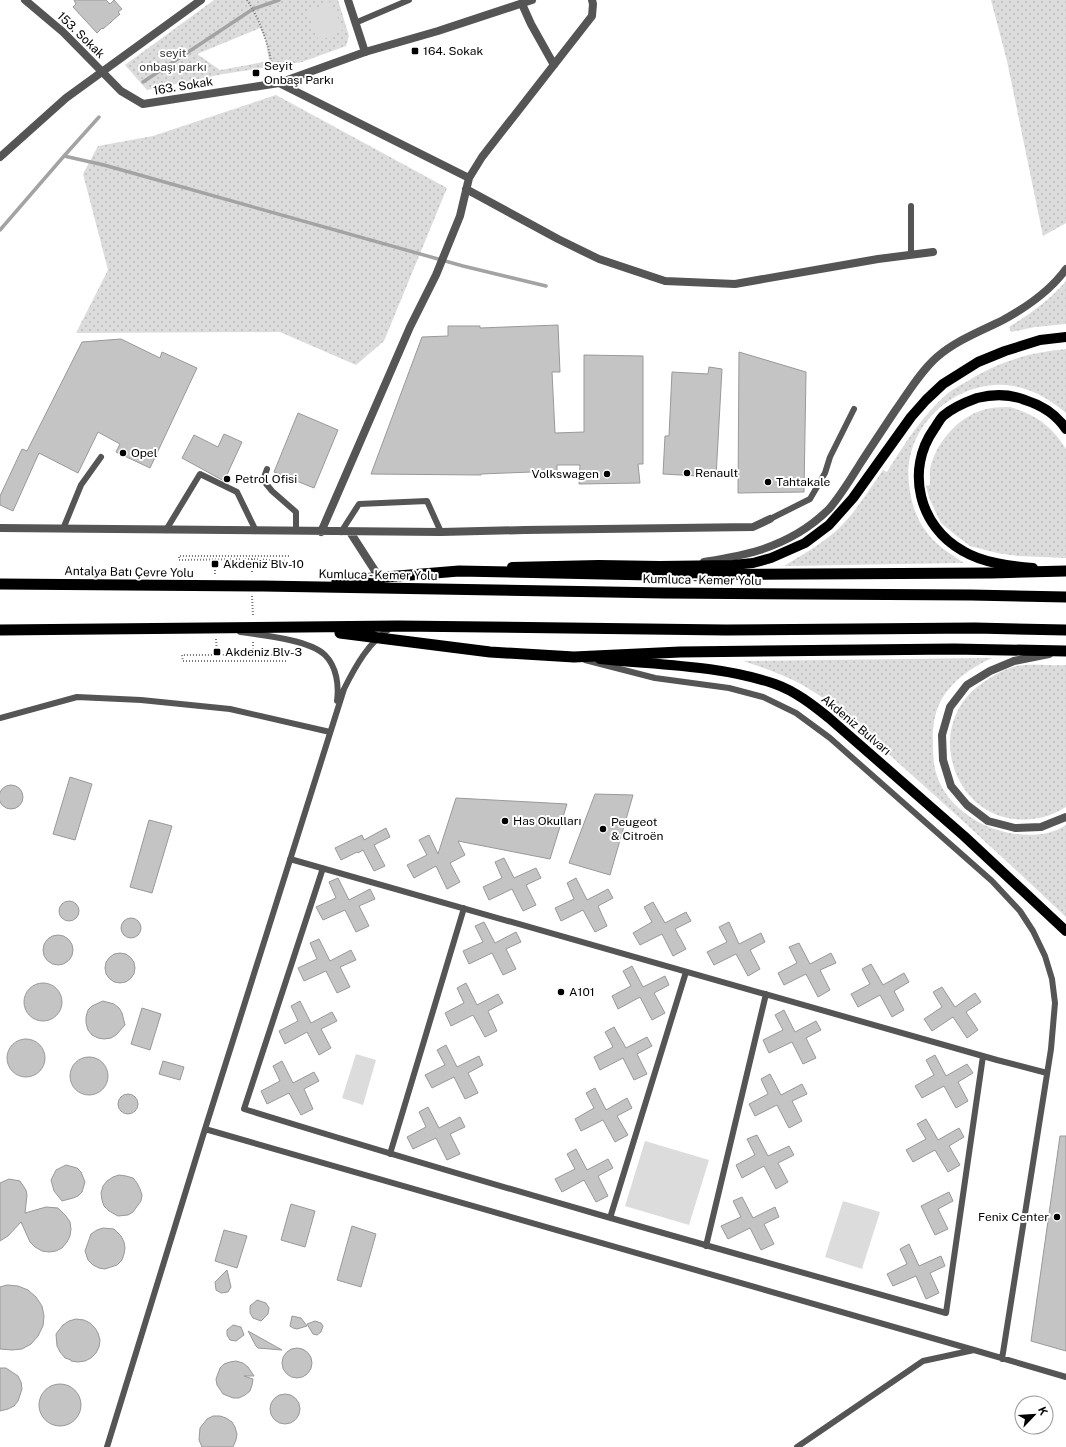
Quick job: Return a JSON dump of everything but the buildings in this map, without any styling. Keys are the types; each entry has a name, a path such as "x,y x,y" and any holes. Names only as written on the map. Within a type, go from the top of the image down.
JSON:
{"highway":[{"name":"Kumluca - Kemer Yolu","path":"283,586 459,571 651,575 992,573 1061,571"},
{"name":"Antalya Batı Çevre Yolu","path":"0,584 283,586"},
{"name":"Kumluca - Kemer Yolu","path":"283,586 640,593 1066,597"},
{"path":"0,630 394,626 726,630 976,628 1066,630"},
{"path":"300,627 490,652 574,657 687,652 954,649 1063,651"}],"main road":[{"path":"459,571 546,566 733,565 753,563 771,558 805,543 829,525 853,498 911,417 943,384 978,362 1005,351 1040,340 1066,337"},
{"path":"1061,571 1009,566 978,558 962,551 946,539 929,518 919,491 919,464 927,439 943,416 965,402 989,395 1016,396 1039,405 1061,421 1066,428"},
{"name":"Akdeniz Bulvarı","path":"574,657 706,668 776,684 806,700 829,718 964,836 1066,931"}],"street":[{"name":"153. Sokak","path":"25,0 63,32 102,72"},
{"path":"0,157 66,98 201,0"},
{"path":"348,0 365,52"},
{"path":"279,83 365,52 438,31 521,2 532,0"},
{"path":"321,532 410,327 436,275 460,216 469,178 482,158 592,16 592,0"},
{"path":"521,2 531,24 554,65"},
{"name":"163. Sokak","path":"102,72 121,91 143,104 279,83"},
{"path":"279,83 469,178"},
{"path":"466,189 558,240 599,259 665,281 735,284 911,254 933,252"},
{"path":"687,566 735,557 760,550 802,531 828,509 841,493 886,424 930,363 949,348 968,336 1004,320 1034,301 1058,279 1066,269"},
{"path":"0,528 441,532 753,527 770,519"},
{"path":"345,532 379,577"},
{"path":"1063,651 1014,661 990,671 967,685 950,707 942,735 943,760 951,786 967,805 988,821 1015,828 1041,827 1066,817"}],"lane":[{"path":"355,22 409,0"},
{"path":"911,206 911,254"},
{"path":"770,519 810,499 825,473 830,457 854,409"},
{"path":"63,529 81,485 101,457"},
{"path":"267,469 263,480 272,491 296,512 296,531"},
{"path":"166,530 200,474 237,492 256,531"},
{"path":"345,532 359,504 427,500 441,532"},
{"path":"107,1447 334,717 344,689 362,657 379,638 394,626"},
{"path":"221,628 309,645 325,655 335,672 338,691 334,717"},
{"path":"574,657 655,678 730,688 762,697 796,713 830,738 992,881 1020,911 1033,932 1045,956 1052,979 1055,1003 1051,1048 1002,1359"},
{"path":"0,718 77,697 141,700 230,709 330,732"},
{"path":"290,859 1047,1073"},
{"path":"323,868 244,1109 390,1154 706,1246 946,1313 983,1056"},
{"path":"390,1154 464,908"},
{"path":"610,1218 686,972"},
{"path":"706,1246 766,994"},
{"path":"205,1129 1002,1359 1066,1376"},
{"path":"798,1447 923,1361 974,1350"}],"path":[{"path":"247,0 256,14 267,41 273,70"},
{"path":"288,556 179,556 179,560 252,559 288,561"},
{"path":"252,559 252,575"},
{"path":"252,591 253,623"},
{"path":"253,639 253,655"},
{"path":"286,661 183,661 182,655 288,655"}],"green space":[{"name":"seyit onbaşı parkı","path":"214,0 338,0 349,36 346,46 302,62 223,74 147,90 125,65","holes":["260,28 266,41 269,61 220,70 197,54"]},
{"path":"991,0 1066,0 1066,223 1043,236 1007,61"},
{"path":"331,2 343,30 319,41 307,12"},
{"path":"276,95 447,188 384,341 356,365 280,332 76,333 108,270 83,174 98,146 153,136"},
{"path":"1066,281 1066,324 1035,327 1011,332 1009,327 1025,317 1053,295"},
{"path":"1066,349 1066,413 1042,396 1023,388 994,385 976,388 959,395 930,417 920,431 913,448 909,465 909,484 915,510 920,523 932,538 944,550 964,563 784,566 821,543 843,524 883,470 887,472 907,440 922,420 948,393 978,375 1014,359 1053,350"},
{"path":"1010,407 1035,417 1049,427 1066,449 1066,558 1018,556 997,553 970,546 941,523 930,500 926,486 930,485 930,469 933,459 944,439 960,422 980,411 993,408"},
{"path":"992,658 963,675 948,690 940,701 933,728 933,755 935,769 939,782 946,794 955,804 965,814 990,827 1003,832 1035,835 1048,833 1066,825 1066,917 944,804 839,710 797,682 743,661"},
{"path":"1028,665 1066,665 1066,807 1049,815 1038,818 1010,818 986,809 967,793 955,771 950,747 953,722 965,699 987,680 1009,668"},
{"path":"356,1054 376,1060 363,1105 342,1098"},
{"path":"645,1141 709,1160 689,1225 625,1206"},
{"path":"843,1201 880,1212 862,1269 825,1257"}],"waterway":[{"path":"143,82 253,9 279,0"},
{"path":"64,156 99,117"},
{"path":"0,230 64,156 104,165 463,266 546,286"}],"place":[{"name":"164. Sokak","path":"415,51"},
{"name":"Seyit Onbaşı Parkı","path":"256,73"},
{"name":"Opel","path":"123,453"},
{"name":"Renault","path":"687,473"},
{"name":"Volkswagen","path":"607,474"},
{"name":"Petrol Ofisi","path":"227,479"},
{"name":"Tahtakale","path":"768,482"},
{"name":"Akdeniz Blv-10","path":"215,564"},
{"name":"Akdeniz Blv-3","path":"217,652"},
{"name":"Has Okulları","path":"505,821"},
{"name":"Peugeot & Citroën","path":"603,829"},
{"name":"A101","path":"561,992"},
{"name":"Fenix Center","path":"1057,1217"}]}
